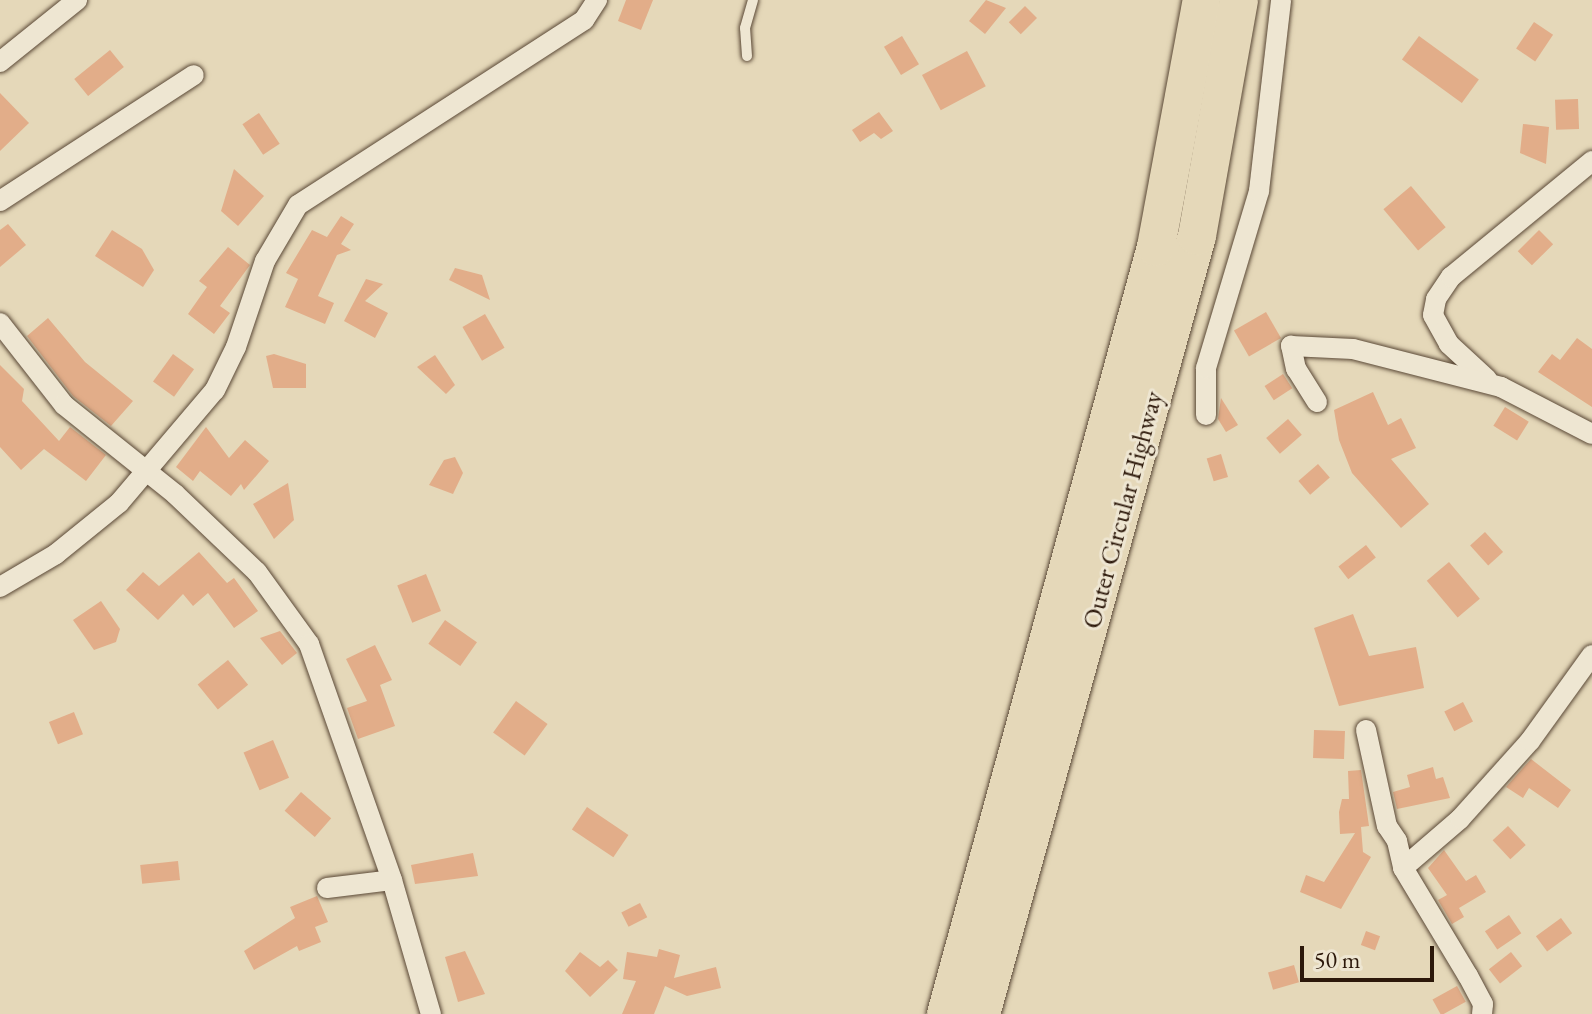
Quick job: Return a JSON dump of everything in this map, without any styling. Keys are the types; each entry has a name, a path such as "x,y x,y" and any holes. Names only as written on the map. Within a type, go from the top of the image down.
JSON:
{"highway":[{"name":"Outer Circular Highway","path":"981,1014 1143,370 1156,247 1202,0"},
{"name":"Outer Circular Highway","path":"946,1014 1143,370 1197,236 1239,0"}],"street":[{"path":"0,62 77,0"},
{"path":"0,587 87,532 145,472 215,390 236,347 265,261 298,205 584,20 597,0"},
{"path":"1206,415 1206,368 1259,191 1281,0"},
{"path":"0,201 194,75"},
{"path":"1592,161 1451,277 1436,299 1433,315 1449,344 1471,370 1592,434"},
{"path":"0,323 64,405 257,572 309,644 392,880 431,1014"},
{"path":"1317,402 1296,369 1291,346 1353,349 1501,387"},
{"path":"1403,868 1460,819 1530,741 1592,655"},
{"path":"1366,730 1387,826 1397,841 1403,868 1468,976 1483,1004 1482,1014"},
{"path":"327,888 392,880"}],"lane":[{"path":"747,56 745,28 753,0"}],"building":[{"path":"626,0 653,0 641,30 618,21"},
{"path":"986,0 1006,8 985,34 969,21"},
{"path":"1025,6 1037,18 1021,34 1009,22"},
{"path":"1534,22 1553,35 1535,61 1516,49"},
{"path":"902,36 919,64 901,75 884,47"},
{"path":"1419,36 1479,79 1462,103 1402,59"},
{"path":"110,50 124,67 88,96 74,79"},
{"path":"967,51 986,86 941,110 922,75"},
{"path":"0,93 29,123 0,151"},
{"path":"1578,99 1579,129 1556,130 1555,100"},
{"path":"879,112 893,131 881,139 874,133 860,142 852,130"},
{"path":"259,113 280,144 263,155 242,124"},
{"path":"1523,124 1549,127 1546,164 1520,153"},
{"path":"234,169 264,196 238,226 221,211"},
{"path":"1411,186 1446,227 1418,251 1383,209"},
{"path":"341,216 354,224 341,244 351,250 337,255 318,296 334,303 325,324 285,307 298,279 286,273 312,230 327,237"},
{"path":"8,224 26,245 0,267 0,230"},
{"path":"112,230 142,249 154,270 143,287 95,256"},
{"path":"1539,230 1553,244 1532,265 1518,251"},
{"path":"228,247 250,265 220,306 230,313 214,334 188,314 207,287 199,281"},
{"path":"455,268 482,275 490,300 449,280"},
{"path":"366,279 383,284 365,301 388,313 375,338 344,321"},
{"path":"1266,312 1281,338 1249,356 1234,330"},
{"path":"485,314 505,348 482,361 462,327"},
{"path":"48,318 85,362 133,401 111,426 73,396 27,336"},
{"path":"1577,338 1592,349 1592,407 1538,372 1552,354 1560,360"},
{"path":"173,354 194,369 174,397 153,382"},
{"path":"274,354 306,364 306,388 273,388 266,356"},
{"path":"435,355 455,385 446,394 417,367"},
{"path":"0,365 24,389 22,401 59,441 70,427 106,455 86,481 44,449 21,470 0,447"},
{"path":"1283,374 1292,388 1274,400 1265,386"},
{"path":"1373,392 1388,425 1401,418 1416,448 1391,459 1429,504 1401,528 1352,473 1339,440 1334,410"},
{"path":"1221,398 1238,425 1226,432 1218,419"},
{"path":"1505,407 1529,422 1517,440 1493,426"},
{"path":"1288,419 1302,435 1280,454 1266,438"},
{"path":"206,427 229,458 245,440 269,461 244,490 241,484 231,496 200,471 193,481 176,467"},
{"path":"1221,454 1228,477 1214,481 1207,458"},
{"path":"455,457 463,473 453,494 429,485 444,460"},
{"path":"1318,464 1330,478 1310,495 1298,481"},
{"path":"288,483 294,520 274,539 253,504"},
{"path":"1485,532 1503,552 1488,565 1470,545"},
{"path":"1366,545 1376,558 1348,579 1338,567"},
{"path":"199,552 227,583 234,578 258,611 234,628 208,593 193,606 183,594 158,620 126,590 143,572 159,586"},
{"path":"1449,562 1480,599 1458,617 1427,581"},
{"path":"426,574 441,611 412,623 397,586"},
{"path":"101,601 120,629 116,642 94,650 73,620"},
{"path":"1353,614 1369,656 1416,647 1424,688 1339,706 1314,628"},
{"path":"445,620 477,642 460,666 428,644"},
{"path":"280,631 297,653 282,665 260,638"},
{"path":"375,645 392,680 380,685 395,726 358,739 347,708 367,701 346,659"},
{"path":"228,660 248,685 218,709 198,685"},
{"path":"516,701 548,724 525,755 493,733"},
{"path":"1463,702 1473,722 1454,731 1444,712"},
{"path":"74,712 83,734 58,744 49,722"},
{"path":"1314,730 1345,731 1344,759 1313,758"},
{"path":"273,740 289,778 260,790 244,753"},
{"path":"1531,759 1571,790 1558,808 1529,788 1523,798 1506,787"},
{"path":"1433,767 1436,779 1443,777 1450,798 1397,809 1393,792 1410,787 1407,775"},
{"path":"1361,770 1369,826 1361,827 1363,852 1371,857 1341,909 1300,892 1306,875 1324,882 1355,833 1340,834 1339,812 1342,799 1349,799 1348,771"},
{"path":"301,792 331,818 315,837 285,811"},
{"path":"587,807 628,835 613,857 572,829"},
{"path":"1508,826 1526,845 1510,859 1493,840"},
{"path":"1444,850 1466,881 1476,875 1486,892 1459,908 1464,917 1452,924 1438,900 1447,895 1428,868"},
{"path":"473,853 478,876 415,884 411,865"},
{"path":"178,861 180,880 142,884 140,865"},
{"path":"317,896 328,922 315,927 321,942 299,951 297,946 254,970 244,951 295,918 290,907"},
{"path":"640,903 647,917 629,927 621,913"},
{"path":"1509,915 1521,933 1497,949 1485,931"},
{"path":"1561,918 1572,933 1547,952 1536,936"},
{"path":"1366,931 1380,936 1375,950 1361,945"},
{"path":"659,949 680,955 674,978 716,967 721,988 687,996 665,986 654,1014 622,1014 636,981 623,979 627,952 657,957"},
{"path":"465,951 485,994 458,1002 445,957"},
{"path":"580,952 600,967 608,960 618,970 590,997 565,971"},
{"path":"1511,952 1522,966 1500,983 1489,969"},
{"path":"1294,965 1299,982 1273,990 1268,972"},
{"path":"1457,986 1466,1002 1441,1014 1433,1000"}]}
